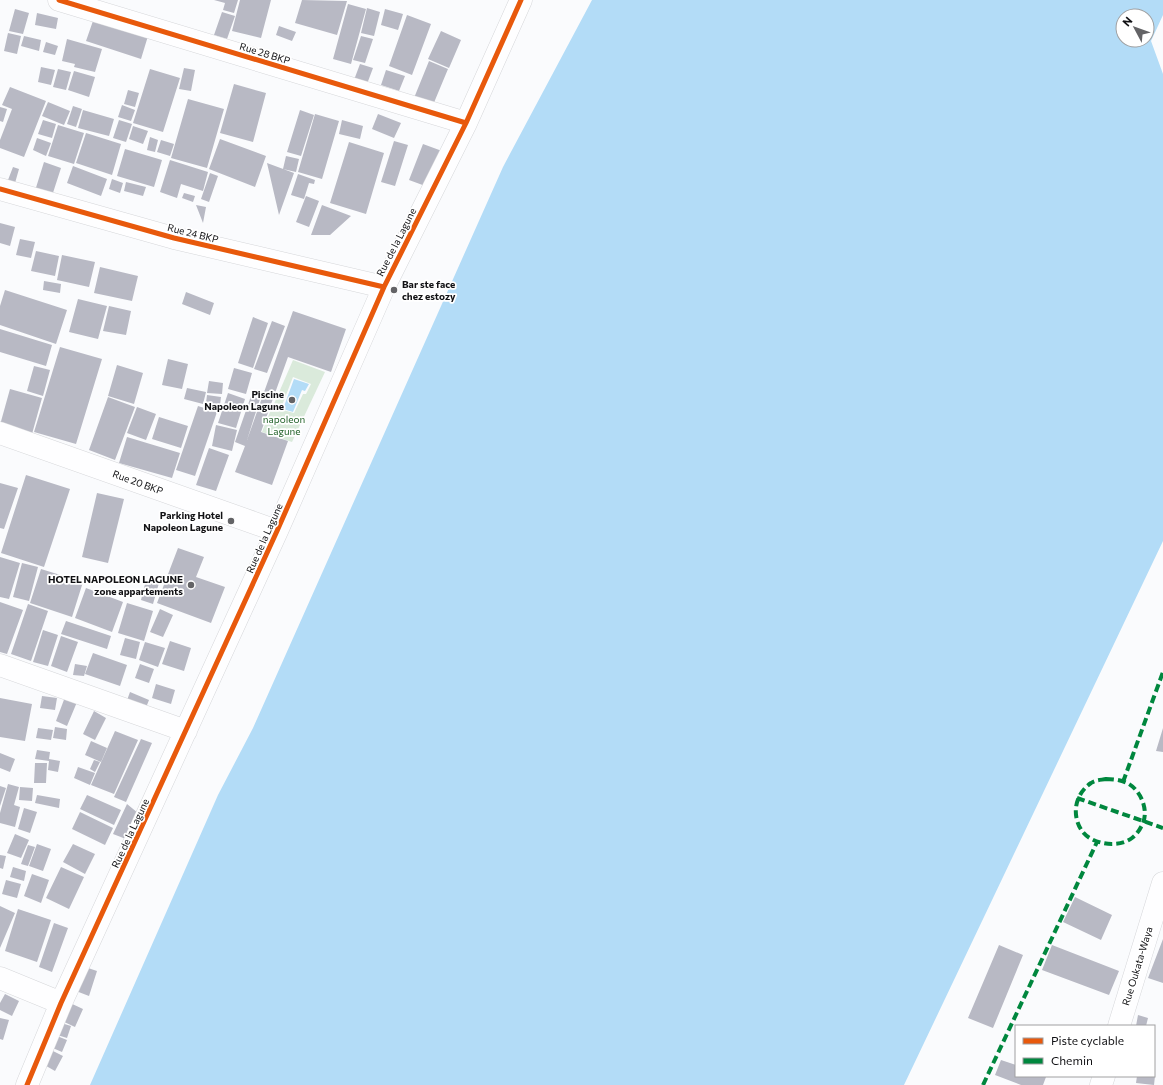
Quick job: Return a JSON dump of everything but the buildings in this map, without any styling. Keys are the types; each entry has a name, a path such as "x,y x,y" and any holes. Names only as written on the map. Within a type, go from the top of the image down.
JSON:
{"street":[{"name":"Rue 28 BKP","path":"59,0 466,123"},
{"name":"Rue de la Lagune","path":"27,1085 61,1003 277,531 384,287 466,123 521,0"},
{"name":"Rue 24 BKP","path":"0,189 174,238 384,287"},
{"name":"Rue 20 BKP","path":"0,433 277,531"},
{"path":"0,665 186,732"},
{"name":"Rue Oukata-Waya","path":"1119,1025 1162,887"},
{"path":"0,978 61,1003"}],"green space":[{"name":"napoleon Lagune","path":"293,360 325,372 292,442 262,432 272,407 294,413 303,394 306,394 311,384 293,377 281,408 274,404"}],"water":[{"path":"592,0 1163,0 1163,15 1155,32 1155,8 1115,8 1115,48 1154,48 1163,74 1163,541 904,1085 90,1085 218,795 253,728 503,167"},
{"name":"Piscine Napoleon Lagune","path":"294,379 309,384 305,391 302,390 293,412 283,409"}],"marked path":[{"path":"1123,782 1163,672"},
{"path":"1106,779 1118,780 1129,784 1138,792 1145,809 1144,821 1136,834 1127,841 1120,843 1106,844 1086,836 1082,831 1077,818 1076,805 1081,793 1093,782 1106,779"},
{"path":"1077,798 1163,828"},
{"path":"983,1085 1097,842"}],"cycle path":[{"path":"59,0 466,123"},
{"path":"27,1085 61,1003 277,531 384,287 466,123 521,0"},
{"path":"0,189 174,238 384,287"}],"place":[{"name":"Bar ste face chez estozy","path":"394,290"},
{"name":"Piscine Napoleon Lagune","path":"292,400"},
{"name":"Parking Hotel Napoleon Lagune","path":"231,521"},
{"name":"HOTEL NAPOLEON LAGUNE zone appartements","path":"191,585"}]}
